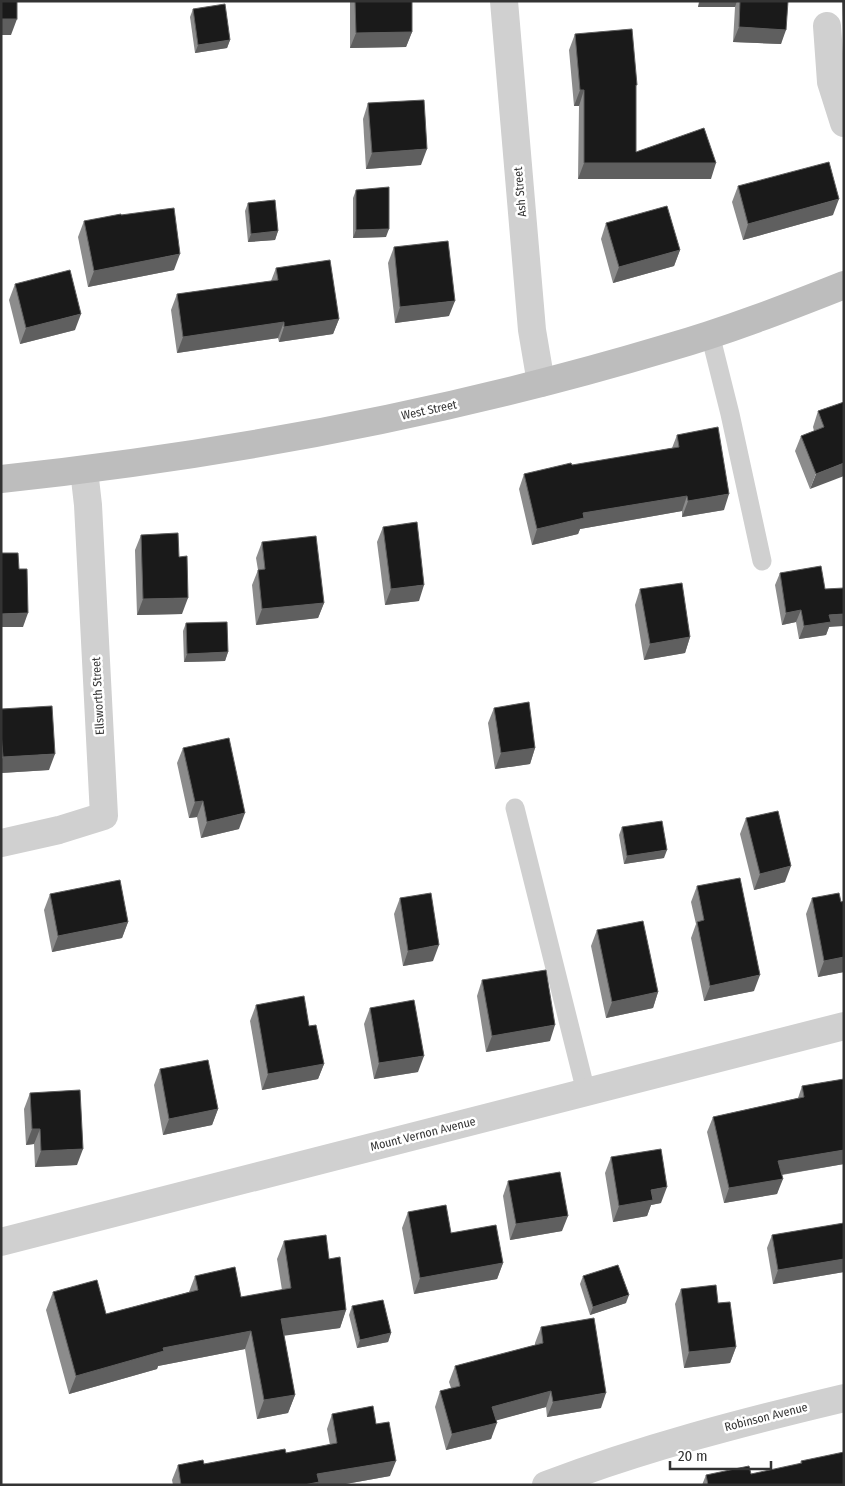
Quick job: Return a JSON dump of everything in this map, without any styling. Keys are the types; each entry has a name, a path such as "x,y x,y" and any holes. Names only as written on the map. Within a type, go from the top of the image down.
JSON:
{"street":[{"name":"Ash Street","path":"504,1 532,330 541,383"},
{"path":"828,26 831,82 844,123"},
{"name":"West Street","path":"1,479 84,470 202,453 322,432 433,409 633,358 710,334 844,286"},
{"name":"Ellsworth Street","path":"1,843 59,830 104,816 88,505 84,470"},
{"name":"Mount Vernon Avenue","path":"1,1242 844,1026"},
{"name":"Robinson Avenue","path":"546,1485 600,1464 683,1438 844,1398"}],"lane":[{"path":"710,334 730,414 762,561"},
{"path":"515,808 586,1092"}],"building":[{"path":"1,1 17,1 17,19 1,19"},
{"path":"355,1 412,1 412,32 356,33"},
{"path":"740,1 788,1 786,30 739,27"},
{"path":"225,4 230,40 198,45 193,9"},
{"path":"632,29 637,85 636,152 704,128 716,163 584,163 584,90 580,90 575,34"},
{"path":"424,100 427,149 372,153 368,103"},
{"path":"829,162 839,199 748,224 738,186"},
{"path":"389,187 389,229 356,230 356,190"},
{"path":"275,200 278,231 251,234 248,203"},
{"path":"667,206 680,250 619,267 606,223"},
{"path":"174,208 180,254 94,271 84,221 121,214"},
{"path":"448,241 455,301 400,307 394,247"},
{"path":"330,260 339,319 284,327 284,322 183,337 177,294 278,280 276,268"},
{"path":"70,270 81,314 26,328 15,284"},
{"path":"844,402 844,463 816,474 801,436 824,427 818,411"},
{"path":"718,427 729,494 688,501 687,496 583,513 584,518 537,529 524,474 571,463 572,465 679,447 677,435"},
{"path":"417,522 424,585 391,589 383,527"},
{"path":"178,533 179,557 187,556 188,598 143,599 141,535"},
{"path":"316,536 324,603 262,609 258,570 265,569 262,542"},
{"path":"1,553 18,553 19,569 27,569 28,613 1,614"},
{"path":"821,566 825,589 844,588 844,614 829,615 831,622 804,626 801,610 786,613 780,573"},
{"path":"682,583 690,637 650,644 640,589"},
{"path":"227,622 228,652 187,654 186,623"},
{"path":"529,702 535,748 501,753 494,708"},
{"path":"52,706 55,754 3,757 1,709"},
{"path":"229,738 245,813 207,822 203,801 195,802 183,748"},
{"path":"778,811 791,866 760,874 746,818"},
{"path":"662,821 667,850 627,856 622,827"},
{"path":"740,878 760,975 710,986 697,922 704,920 697,886"},
{"path":"120,880 128,922 58,936 50,894"},
{"path":"431,893 439,945 408,951 400,898"},
{"path":"839,893 841,902 844,901 844,957 824,961 812,898"},
{"path":"643,921 658,992 612,1002 597,930"},
{"path":"546,970 555,1025 492,1036 482,980"},
{"path":"304,996 309,1026 316,1025 324,1064 268,1074 256,1005"},
{"path":"414,1000 424,1056 379,1063 370,1008"},
{"path":"208,1060 218,1109 169,1119 160,1069"},
{"path":"844,1079 844,1150 778,1161 783,1179 729,1188 713,1117 804,1097 802,1086"},
{"path":"80,1090 83,1149 41,1151 40,1129 32,1129 30,1093"},
{"path":"661,1149 667,1187 651,1190 653,1200 619,1206 611,1157"},
{"path":"560,1172 568,1216 516,1224 508,1181"},
{"path":"446,1205 451,1233 496,1225 503,1263 420,1278 408,1212"},
{"path":"844,1223 844,1259 778,1270 772,1235"},
{"path":"326,1235 329,1259 340,1257 346,1310 281,1319 295,1395 264,1400 251,1331 163,1348 164,1351 76,1376 53,1292 97,1280 106,1314 198,1290 195,1276 235,1267 241,1297 291,1288 284,1241"},
{"path":"618,1265 629,1295 593,1307 583,1276"},
{"path":"716,1285 718,1303 730,1302 736,1347 689,1352 681,1289"},
{"path":"383,1300 391,1333 360,1340 352,1306"},
{"path":"594,1318 606,1393 553,1402 551,1391 492,1407 497,1423 452,1434 440,1391 460,1386 455,1366 543,1343 541,1327"},
{"path":"373,1406 376,1424 389,1422 396,1461 317,1474 319,1482 304,1485 181,1485 178,1465 203,1460 204,1464 285,1449 286,1453 337,1443 332,1414"},
{"path":"844,1452 844,1485 708,1485 706,1475 749,1466 751,1474"}]}
